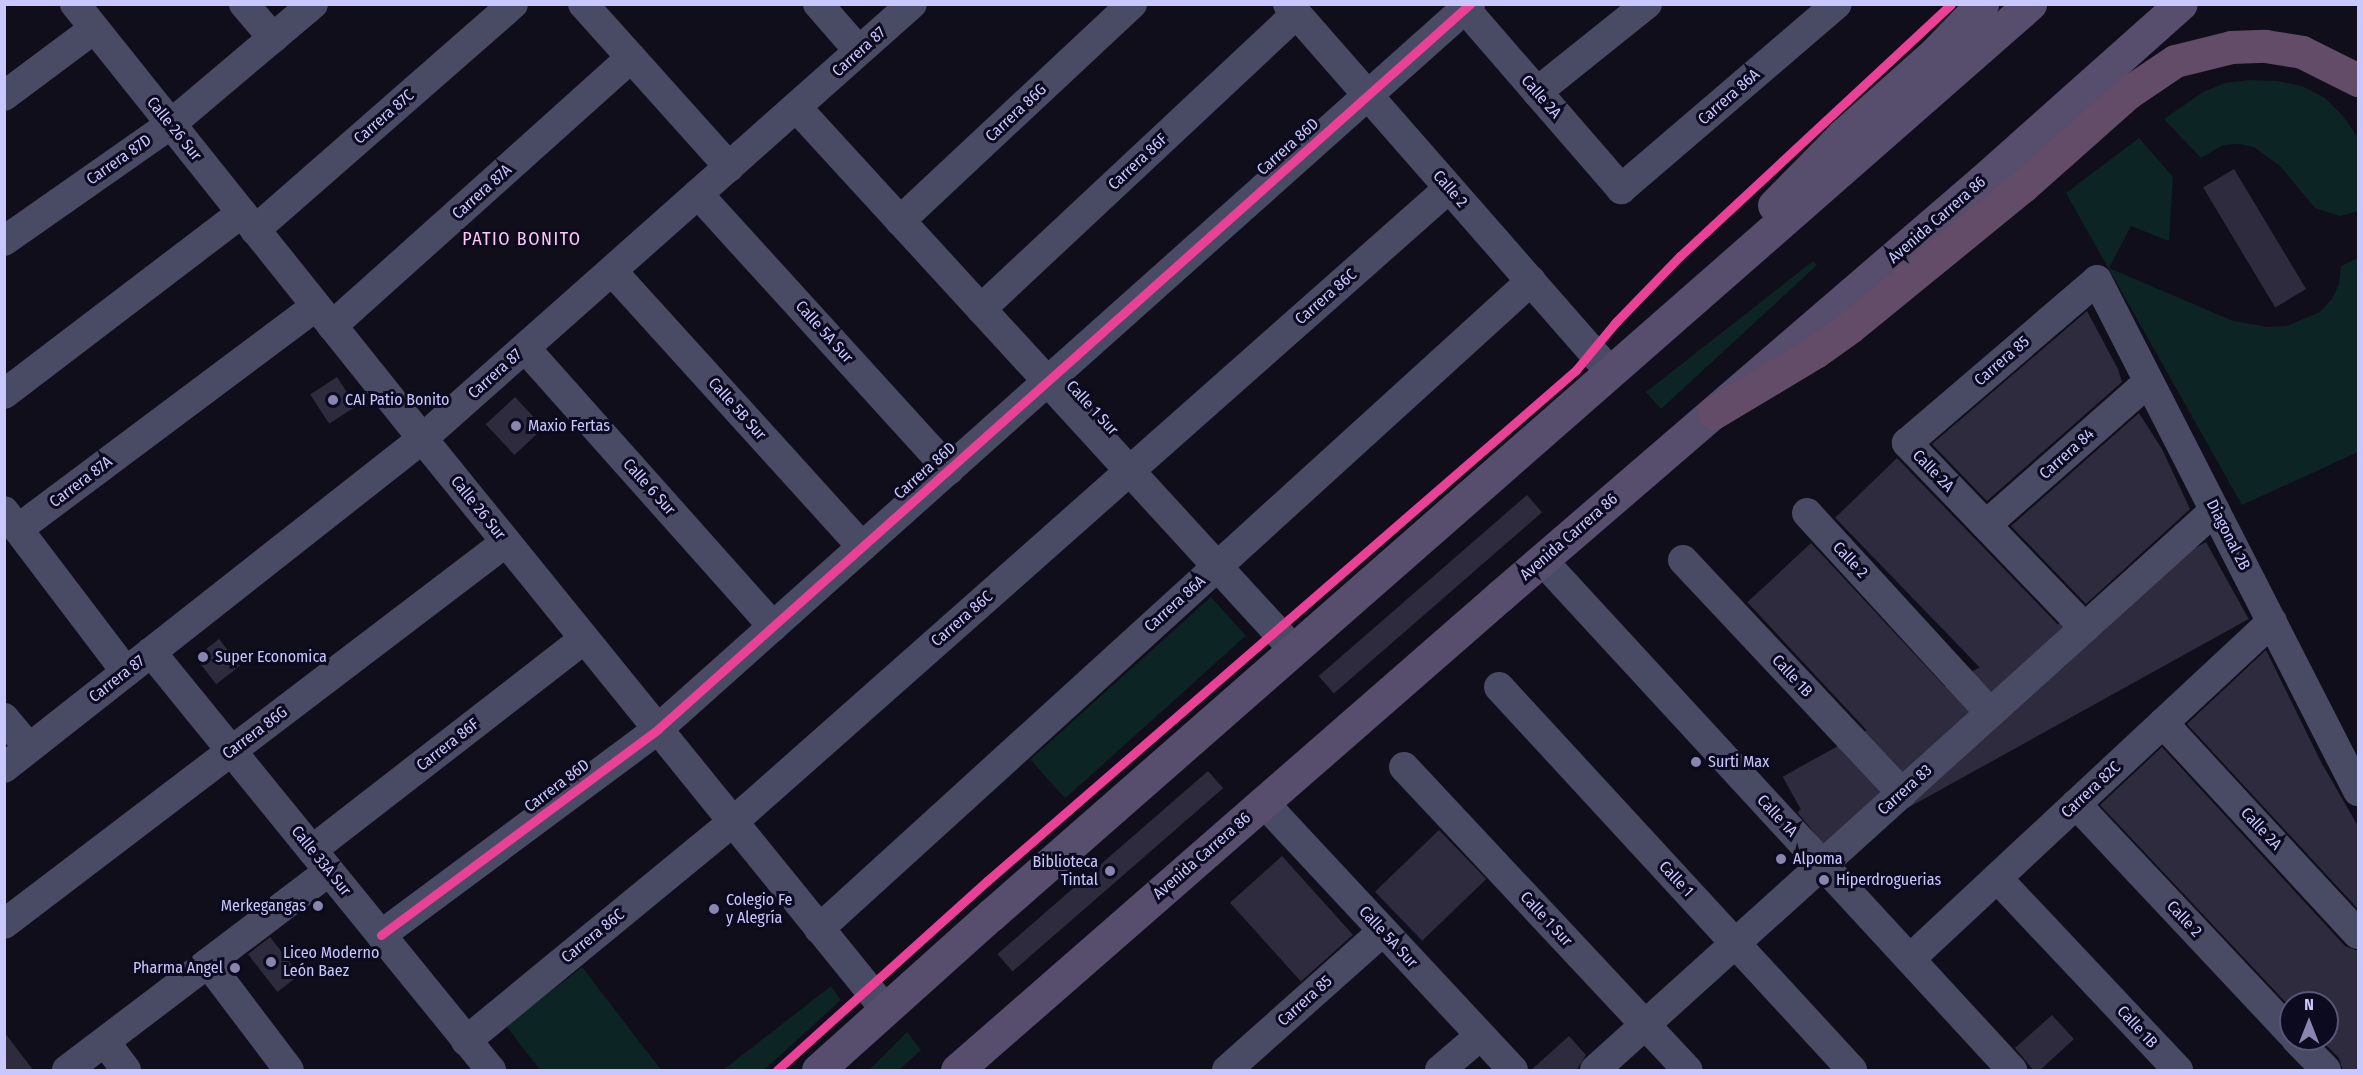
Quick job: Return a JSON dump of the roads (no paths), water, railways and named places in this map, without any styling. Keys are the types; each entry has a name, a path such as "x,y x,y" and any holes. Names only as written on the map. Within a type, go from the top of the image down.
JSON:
{"highway":[{"path":"1713,413 1815,352 1850,327 2023,186 2129,92 2175,61 2230,47 2286,48 2321,59 2358,80"}],"main road":[{"path":"1661,330 1726,255 1815,162 1935,53 1982,4"},
{"path":"818,1071 885,1009 2030,4"},
{"name":"Avenida Carrera 86","path":"957,1071 1542,560 1982,181 2181,4"}],"street":[{"name":"Calle 26 Sur","path":"75,4 422,439 885,1009"},
{"path":"244,4 273,38"},
{"name":"Carrera 87D","path":"4,241 171,124 313,4"},
{"name":"Carrera 87C","path":"4,394 248,221 513,4"},
{"path":"583,4 729,167"},
{"path":"818,4 859,51"},
{"name":"Carrera 86G","path":"900,221 1132,4"},
{"path":"1537,92 1647,4"},
{"name":"Carrera 86A","path":"1621,189 1837,4"},
{"name":"Calle 2A","path":"1465,6 1621,189"},
{"name":"Carrera 86D","path":"381,935 658,729 1368,96 1465,6"},
{"name":"Carrera 87","path":"4,768 422,439 859,51 898,9"},
{"name":"Calle 2","path":"1292,9 1611,373"},
{"name":"Carrera 86F","path":"981,309 1292,9"},
{"path":"4,96 94,29"},
{"name":"Carrera 87A","path":"11,520 324,316 631,58"},
{"name":"Calle 1 Sur","path":"796,107 1294,650"},
{"name":"Carrera 86C","path":"466,1041 733,822 1449,188"},
{"name":"Calle 5A Sur","path":"698,194 949,470"},
{"name":"Calle 5B Sur","path":"612,271 862,547"},
{"name":"Diagonal 2B","path":"2097,280 2358,791"},
{"name":"Carrera 85","path":"1907,443 2097,280"},
{"name":"Carrera 86A","path":"819,928 1531,281"},
{"name":"Calle 6 Sur","path":"525,348 773,626"},
{"name":"Carrera 84","path":"1986,525 2148,382"},
{"name":"Calle 2A","path":"1907,443 2085,628"},
{"name":"Carrera 83","path":"1595,1071 2215,510"},
{"name":"Calle 2","path":"1807,513 1990,713"},
{"path":"11,520 126,672"},
{"name":"Carrera 86G","path":"4,924 506,542"},
{"name":"Calle 1A","path":"1542,560 2012,1071"},
{"name":"Calle 1B","path":"1683,560 1902,793"},
{"name":"Carrera 82C","path":"1910,959 2272,621"},
{"name":"Carrera 86F","path":"67,1071 208,963 320,861 585,639"},
{"name":"Calle 33A Sur","path":"151,652 490,1071"},
{"name":"Calle 1","path":"1499,687 1852,1071"},
{"path":"4,718 29,748"},
{"name":"Calle 2A","path":"2163,723 2358,934"},
{"name":"Calle 1 Sur","path":"1404,766 1688,1071"},
{"name":"Calle 5A Sur","path":"1263,803 1513,1071"},
{"name":"Calle 2","path":"2076,804 2279,1021"},
{"name":"Calle 1B","path":"1997,878 2178,1071"},
{"name":"Carrera 85","path":"1227,1071 1383,931"},
{"path":"208,963 289,1071"},
{"path":"1440,1071 1480,1035"},
{"path":"105,1042 126,1071"},
{"path":"2307,1051 2326,1071"}],"place":[{"name":"CAI Patio Bonito","path":"333,400"},
{"name":"Maxio Fertas","path":"516,426"},
{"name":"Super Economica","path":"203,657"},
{"name":"Surti Max","path":"1696,762"},
{"name":"Alpoma","path":"1781,859"},
{"name":"Biblioteca Tintal","path":"1110,871"},
{"name":"Hiperdroguerias","path":"1824,880"},
{"name":"Merkegangas","path":"318,906"},
{"name":"Colegio Fe y Alegría","path":"714,909"},
{"name":"Liceo Moderno León Baez","path":"271,962"},
{"name":"Pharma Angel","path":"235,968"}],"district":[{"name":"PATIO BONITO","path":"522,239"}]}
